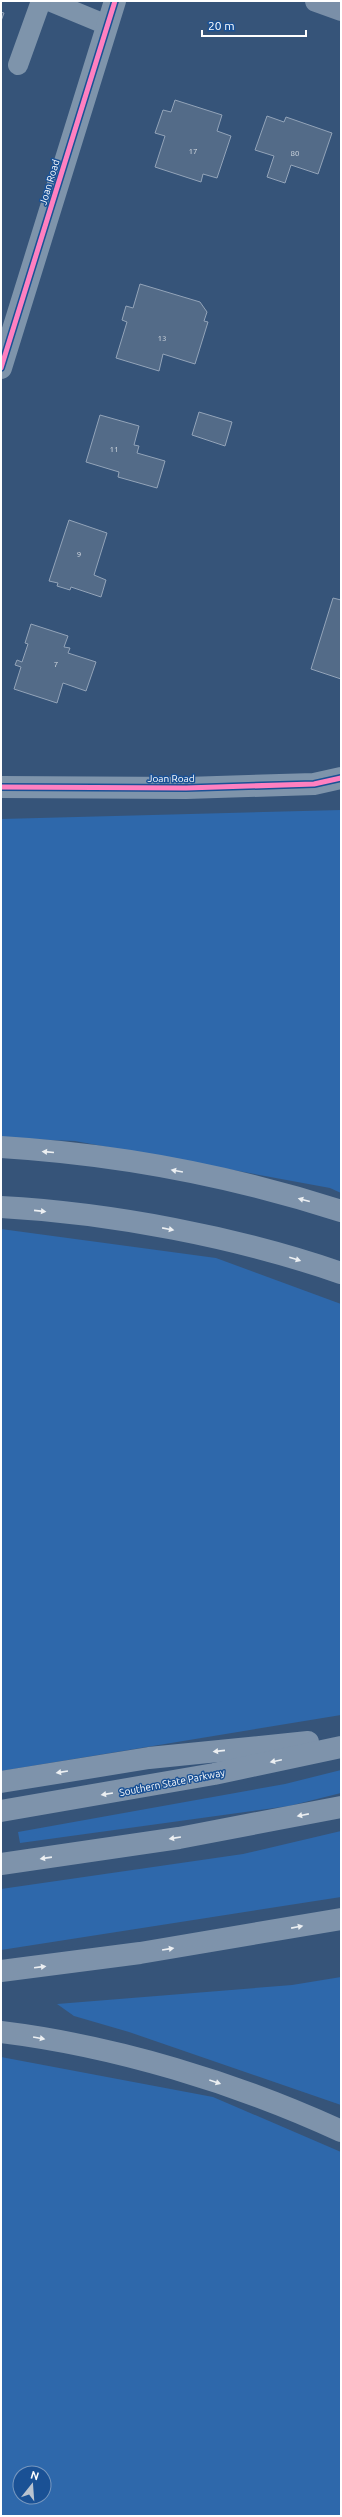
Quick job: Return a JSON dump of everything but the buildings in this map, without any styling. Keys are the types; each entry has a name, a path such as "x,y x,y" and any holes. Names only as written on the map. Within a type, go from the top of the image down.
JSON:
{"highway":[{"path":"1,1147 73,1154 191,1173 256,1186 341,1211"},
{"path":"1,1208 109,1219 167,1229 281,1255 341,1273"},
{"path":"1,1782 149,1758 341,1739"},
{"name":"Southern State Parkway","path":"1,1811 159,1784 341,1747"},
{"path":"1,1864 179,1838 341,1807"},
{"path":"1,1972 140,1953 341,1919"},
{"path":"1,2032 62,2042 178,2070 253,2096 341,2131"}],"main road":[{"path":"316,1 341,10"}],"street":[{"name":"Joan Road","path":"1,368 115,1"},
{"name":"Joan Road","path":"1,787 186,788 314,784 341,778"}],"lane":[{"path":"18,65 41,1"},
{"path":"50,1 107,26"}],"shaded area":[{"path":"341,810 341,1193 330,1188 75,1141 1,1138 1,819"},
{"path":"1,1229 216,1258 341,1304 341,1715 1,1771"},
{"path":"341,1770 341,1793 289,1806 20,1843 18,1832 285,1784"},
{"path":"341,1831 341,1897 1,1950 1,1889 243,1854"},
{"path":"341,1977 341,2105 129,2032 74,2016 57,2004 292,1985"},
{"path":"1,2057 213,2097 341,2152 341,2516 1,2516"}],"cycle path":[{"path":"1,368 115,1"},
{"path":"1,787 186,788 314,784 341,778"}]}
